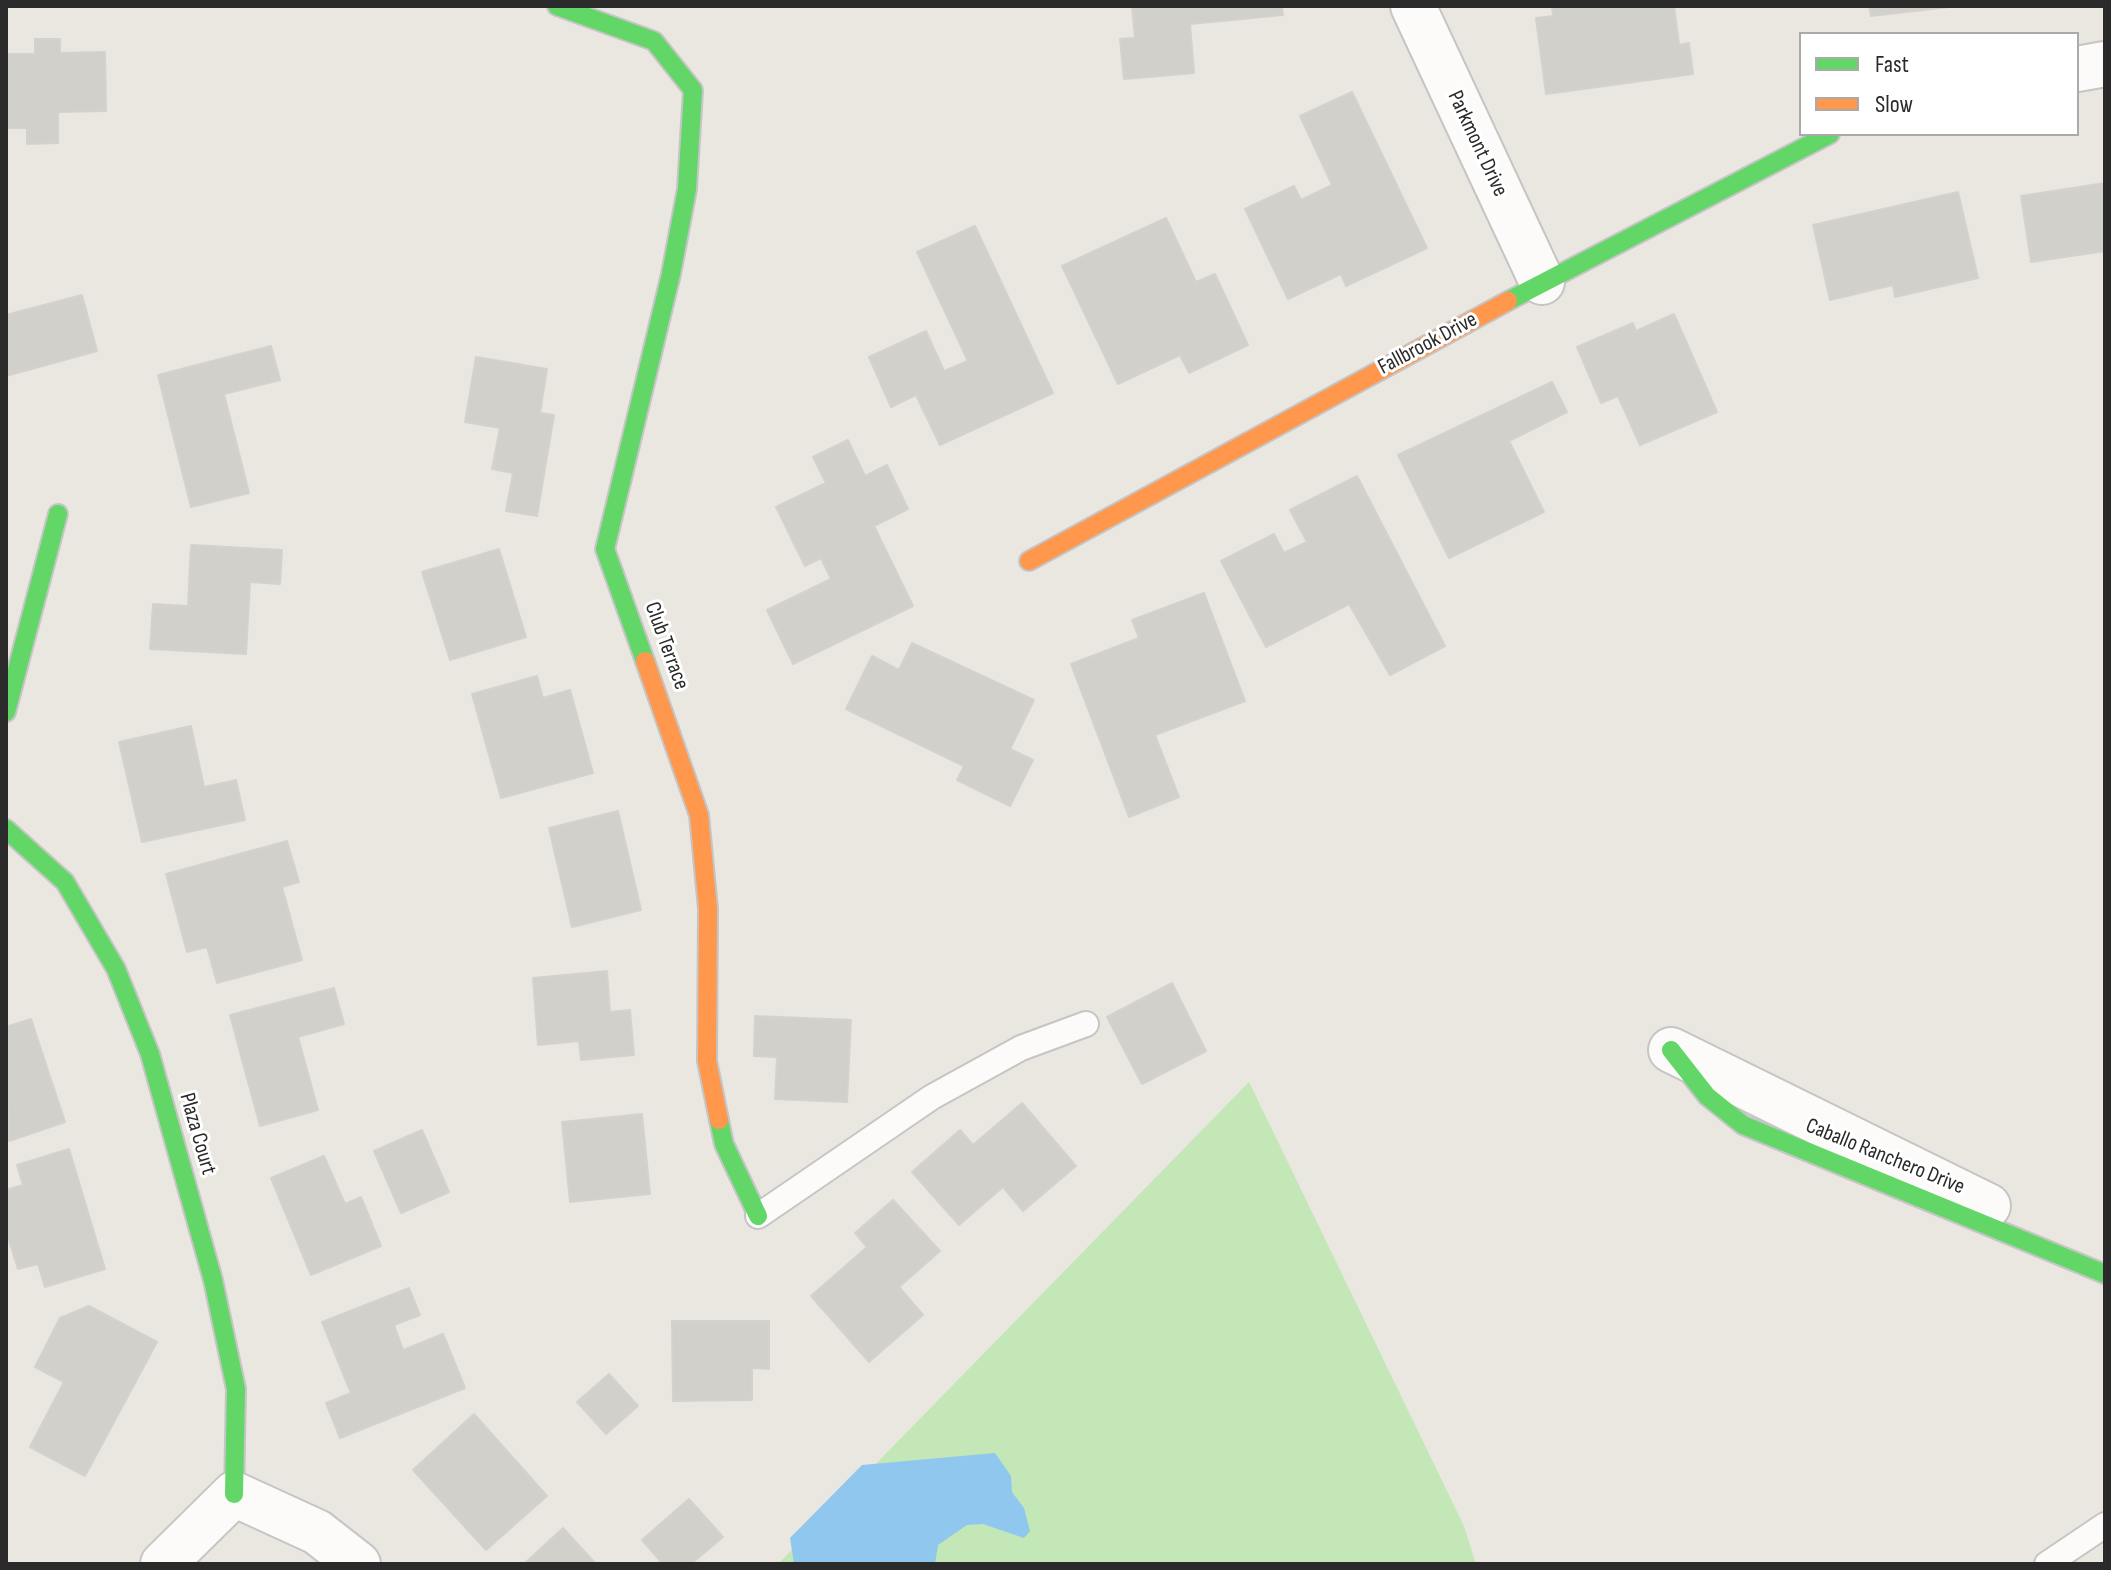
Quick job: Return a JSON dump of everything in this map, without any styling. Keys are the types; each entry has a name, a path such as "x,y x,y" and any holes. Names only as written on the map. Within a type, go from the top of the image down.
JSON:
{"street":[{"name":"Club Terrace","path":"557,6 654,41 693,90 687,189 674,260 605,549 699,815 708,909 707,1061 724,1144 758,1216"},
{"name":"Parkmont Drive","path":"1413,6 1542,282"},
{"path":"2079,69 2105,64"},
{"name":"Fallbrook Drive","path":"1029,561 1542,282 1826,136"},
{"path":"6,712 58,514"},
{"name":"Plaza Court","path":"6,829 65,882 116,969 150,1054 213,1280 236,1389 234,1494"},
{"path":"1671,1050 2105,1264"},
{"name":"Caballo Ranchero Drive","path":"1671,1050 1707,1096 1743,1125 2105,1274"},
{"path":"163,1564 234,1494 317,1532 358,1564"}],"lane":[{"path":"758,1216 932,1097 1021,1048 1086,1024"},
{"path":"2047,1564 2105,1525"}],"green space":[{"path":"1249,1082 1464,1526 1476,1564 778,1564"}],"water":[{"path":"995,1453 1011,1476 1012,1492 1024,1508 1030,1531 1024,1538 983,1524 967,1525 938,1545 935,1564 794,1564 790,1538 862,1465"}],"building":[{"path":"1132,6 1282,6 1283,15 1190,24 1194,73 1124,79 1120,39 1135,38"},
{"path":"1552,6 1674,6 1679,45 1689,43 1693,74 1546,94 1536,18 1553,16"},
{"path":"1869,6 1950,6 1950,7 1871,16"},
{"path":"35,39 60,39 60,53 105,52 106,111 58,112 58,143 27,144 27,128 6,128 6,54 35,54"},
{"path":"1352,92 1427,248 1346,286 1341,274 1288,299 1245,209 1294,186 1301,200 1332,185 1300,116"},
{"path":"2105,183 2105,251 2031,262 2021,196"},
{"path":"1958,192 1978,278 1895,297 1893,285 1830,300 1813,225"},
{"path":"1166,218 1196,282 1215,274 1248,345 1189,373 1180,355 1118,384 1062,266"},
{"path":"975,226 1053,393 940,445 916,395 891,407 869,357 926,331 944,371 968,361 917,252"},
{"path":"82,295 97,351 6,376 6,315"},
{"path":"1674,314 1717,412 1640,445 1618,396 1601,403 1577,347 1633,323 1636,331"},
{"path":"271,346 280,380 224,394 249,493 191,507 158,375"},
{"path":"476,357 547,369 540,413 554,415 537,516 506,511 513,473 492,469 500,428 465,422"},
{"path":"1552,382 1567,412 1509,441 1544,512 1449,558 1398,455"},
{"path":"848,440 865,476 887,465 908,509 874,526 913,606 793,664 767,610 831,579 821,558 805,566 776,507 826,483 813,457"},
{"path":"1357,476 1445,646 1390,675 1349,604 1266,647 1221,561 1274,534 1284,553 1307,542 1290,510"},
{"path":"191,545 282,550 280,584 250,582 246,654 150,649 153,604 188,606"},
{"path":"499,549 526,637 450,660 422,572"},
{"path":"1204,593 1245,701 1155,735 1179,797 1129,817 1071,664 1139,638 1132,620"},
{"path":"912,643 1034,700 1010,749 1033,760 1010,806 957,780 964,766 846,709 872,656 899,670"},
{"path":"537,676 543,698 570,690 593,773 501,798 472,694"},
{"path":"191,726 204,787 236,780 245,820 142,842 119,742"},
{"path":"618,811 641,910 572,927 549,828"},
{"path":"287,841 299,882 282,887 302,960 217,983 207,947 187,952 166,874"},
{"path":"607,971 610,1012 630,1010 634,1055 581,1060 579,1041 538,1045 533,978"},
{"path":"1172,983 1206,1051 1142,1084 1107,1017"},
{"path":"334,988 344,1024 298,1037 318,1110 260,1126 230,1015"},
{"path":"755,1016 851,1020 847,1102 775,1099 777,1057 754,1056"},
{"path":"31,1019 65,1122 9,1141 6,1027"},
{"path":"1022,1103 1076,1166 1023,1211 1003,1187 959,1225 912,1172 960,1130 973,1145"},
{"path":"642,1114 650,1194 570,1202 562,1122"},
{"path":"422,1130 449,1192 401,1213 374,1151"},
{"path":"69,1149 105,1269 45,1287 38,1264 18,1269 6,1231 6,1190 23,1185 17,1165"},
{"path":"324,1156 345,1204 361,1197 381,1246 311,1275 271,1178"},
{"path":"893,1200 940,1251 899,1287 923,1315 869,1362 811,1296 867,1247 855,1233"},
{"path":"409,1288 420,1315 394,1325 403,1350 443,1334 465,1388 340,1438 326,1403 351,1393 322,1322"},
{"path":"89,1306 157,1342 85,1476 30,1447 64,1382 35,1367 60,1318"},
{"path":"672,1321 769,1321 769,1369 752,1368 752,1400 673,1401"},
{"path":"609,1374 638,1406 606,1434 577,1402"},
{"path":"474,1414 547,1496 486,1550 413,1470"},
{"path":"689,1499 723,1537 691,1564 663,1564 642,1540"},
{"path":"563,1528 596,1564 524,1564"}],"traffic: fast":[{"path":"557,6 654,41 693,90 687,189 671,274 605,549 645,661"},
{"path":"1508,301 1826,136"},
{"path":"6,712 58,514"},
{"path":"6,829 65,882 116,969 150,1054 213,1280 236,1389 234,1494"},
{"path":"1671,1050 1707,1096 1743,1125 2105,1274"},
{"path":"719,1120 724,1144 758,1216"}],"traffic: slow":[{"path":"1029,561 1508,301"},
{"path":"645,661 699,815 708,909 707,1061 719,1120"}]}
